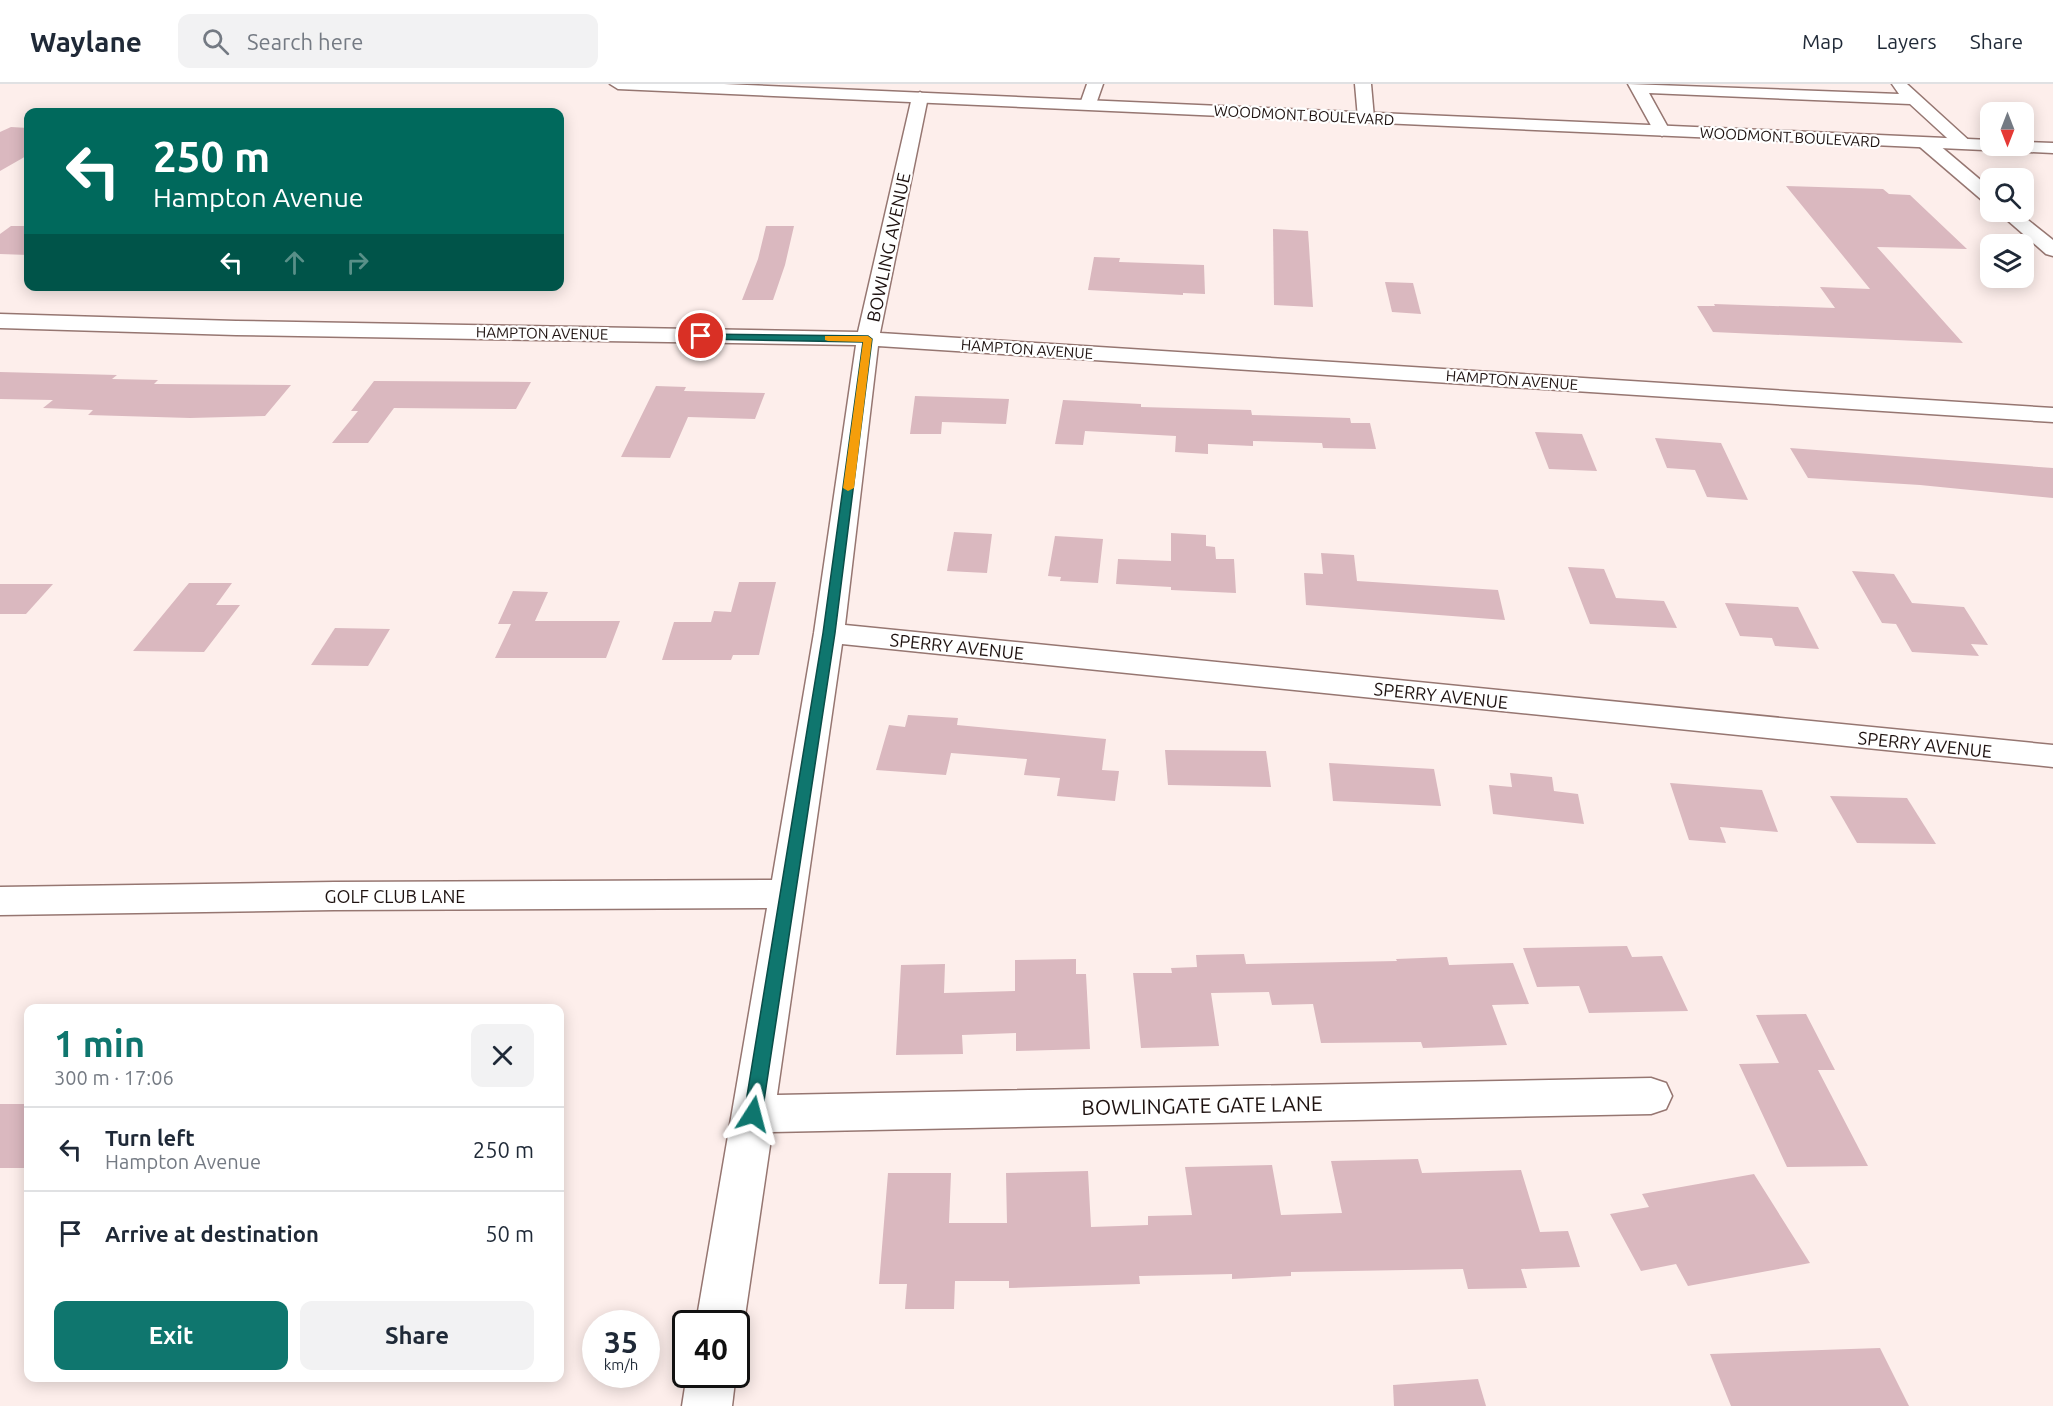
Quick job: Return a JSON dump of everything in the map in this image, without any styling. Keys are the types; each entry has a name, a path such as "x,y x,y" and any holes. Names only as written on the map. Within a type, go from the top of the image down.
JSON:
{"street":[{"name":"WOODMONT BOULEVARD","path":"618,84 1980,145"},
{"path":"1088,104 1095,84"},
{"path":"1363,84 1366,117"},
{"path":"1899,84 1964,144"},
{"path":"1637,86 1916,99"},
{"path":"1637,86 1662,131"},
{"name":"BOWLING AVENUE","path":"722,1310 829,633 868,339 920,97"},
{"path":"1926,143 1980,189"},
{"name":"WOODMONT BOULEVARD","path":"2034,147 2053,148"},
{"path":"2021,222 2048,242"},
{"name":"HAMPTON AVENUE","path":"0,321 868,339 2053,415"},
{"name":"SPERRY AVENUE","path":"829,633 2053,756"},
{"name":"GOLF CLUB LANE","path":"0,901 334,896 789,894"},
{"name":"BOWLINGATE GATE LANE","path":"753,1114 1651,1096"},
{"path":"707,1406 710,1388"}],"building":[{"path":"11,127 24,128 24,157 0,171 0,132"},
{"path":"1786,186 1883,189 1889,194 1910,195 1967,249 1877,247 1963,343 1713,332 1697,306 1715,306 1714,304 1835,308 1820,287 1870,289"},
{"path":"11,226 24,226 24,255 0,254 0,234"},
{"path":"766,226 794,226 785,265 773,300 742,300 758,259"},
{"path":"1273,229 1308,231 1313,307 1274,305"},
{"path":"1094,257 1120,258 1119,262 1204,265 1205,294 1088,290"},
{"path":"1385,282 1413,283 1421,314 1392,312"},
{"path":"0,372 117,375 112,379 158,380 154,384 291,385 265,416 190,418 88,415 93,410 43,408 53,400 0,399"},
{"path":"374,381 531,382 516,409 394,408 368,443 332,443 358,411 351,411"},
{"path":"656,386 686,387 684,391 765,393 755,419 688,417 670,458 621,457"},
{"path":"915,396 1009,399 1006,424 942,422 941,434 910,434"},
{"path":"1063,400 1141,404 1141,407 1251,410 1252,415 1350,418 1351,423 1370,423 1376,449 1323,448 1322,443 1253,441 1253,446 1208,444 1208,454 1175,452 1176,436 1085,431 1083,445 1055,444"},
{"path":"1535,432 1582,434 1597,471 1549,469"},
{"path":"1655,438 1721,443 1748,500 1707,497 1695,470 1667,468"},
{"path":"1790,448 2053,468 2053,498 1920,485 1808,478"},
{"path":"954,532 992,534 987,573 947,571"},
{"path":"1171,533 1206,535 1206,546 1215,547 1216,559 1234,559 1236,593 1171,590 1171,587 1116,584 1118,559 1171,561"},
{"path":"1055,536 1103,539 1098,583 1060,581 1061,577 1048,576"},
{"path":"1321,553 1354,555 1357,581 1498,590 1505,620 1306,605 1304,573 1323,574"},
{"path":"1568,567 1604,569 1616,598 1664,601 1677,628 1590,624"},
{"path":"1852,571 1894,574 1912,603 1964,607 1988,645 1971,644 1979,656 1912,652 1896,624 1882,623"},
{"path":"739,582 776,582 759,655 733,655 731,660 662,660 674,622 711,622 714,611 731,612"},
{"path":"189,583 232,583 216,605 240,605 204,652 133,651"},
{"path":"0,584 53,584 26,614 0,614"},
{"path":"513,591 548,592 535,621 620,621 606,658 495,658 511,624 498,624"},
{"path":"1725,603 1798,607 1819,649 1775,646 1772,638 1740,636"},
{"path":"335,628 390,629 368,666 311,665"},
{"path":"908,715 958,718 957,725 1106,739 1102,770 1119,771 1115,801 1057,796 1060,778 1024,775 1027,759 951,753 946,775 876,770 889,725 905,727"},
{"path":"1165,750 1266,751 1271,787 1168,785"},
{"path":"1329,763 1434,769 1441,806 1333,801"},
{"path":"1510,773 1552,777 1554,791 1578,794 1584,824 1493,814 1489,785 1512,787"},
{"path":"1670,783 1762,790 1778,832 1720,827 1726,843 1689,840"},
{"path":"1830,796 1907,798 1936,844 1857,843"},
{"path":"1627,946 1632,957 1662,956 1688,1011 1589,1013 1579,986 1537,987 1523,948"},
{"path":"1244,954 1246,964 1397,961 1396,959 1447,957 1449,965 1513,963 1529,1004 1492,1005 1507,1045 1423,1048 1421,1042 1321,1043 1313,1004 1272,1005 1269,992 1211,993 1219,1046 1141,1048 1133,973 1172,973 1171,968 1197,967 1196,955"},
{"path":"1076,959 1076,974 1086,974 1090,1049 1016,1051 1016,1033 962,1035 963,1054 896,1055 901,965 945,964 944,993 1015,991 1015,960"},
{"path":"1806,1014 1835,1070 1818,1070 1868,1166 1787,1167 1739,1064 1779,1063 1756,1015"},
{"path":"0,1104 24,1104 24,1168 0,1168"},
{"path":"1418,1159 1422,1173 1521,1170 1540,1232 1568,1231 1580,1267 1521,1269 1527,1288 1468,1289 1463,1269 1291,1272 1291,1276 1232,1279 1232,1274 1139,1276 1140,1284 1009,1288 1009,1281 955,1281 954,1309 905,1309 907,1284 879,1284 888,1173 951,1173 949,1223 1007,1223 1006,1173 1088,1171 1091,1227 1148,1225 1148,1216 1192,1215 1185,1167 1272,1165 1281,1215 1342,1213 1331,1161"},
{"path":"1754,1174 1810,1263 1688,1286 1676,1264 1641,1271 1610,1214 1649,1207 1642,1194"},
{"path":"1880,1348 1909,1406 1731,1406 1710,1354"},
{"path":"1478,1379 1486,1406 1394,1406 1393,1385"}],"slow traffic":[{"path":"828,338 868,339 848,488"}],"route":[{"path":"701,336 868,339 829,633 753,1114"}]}
